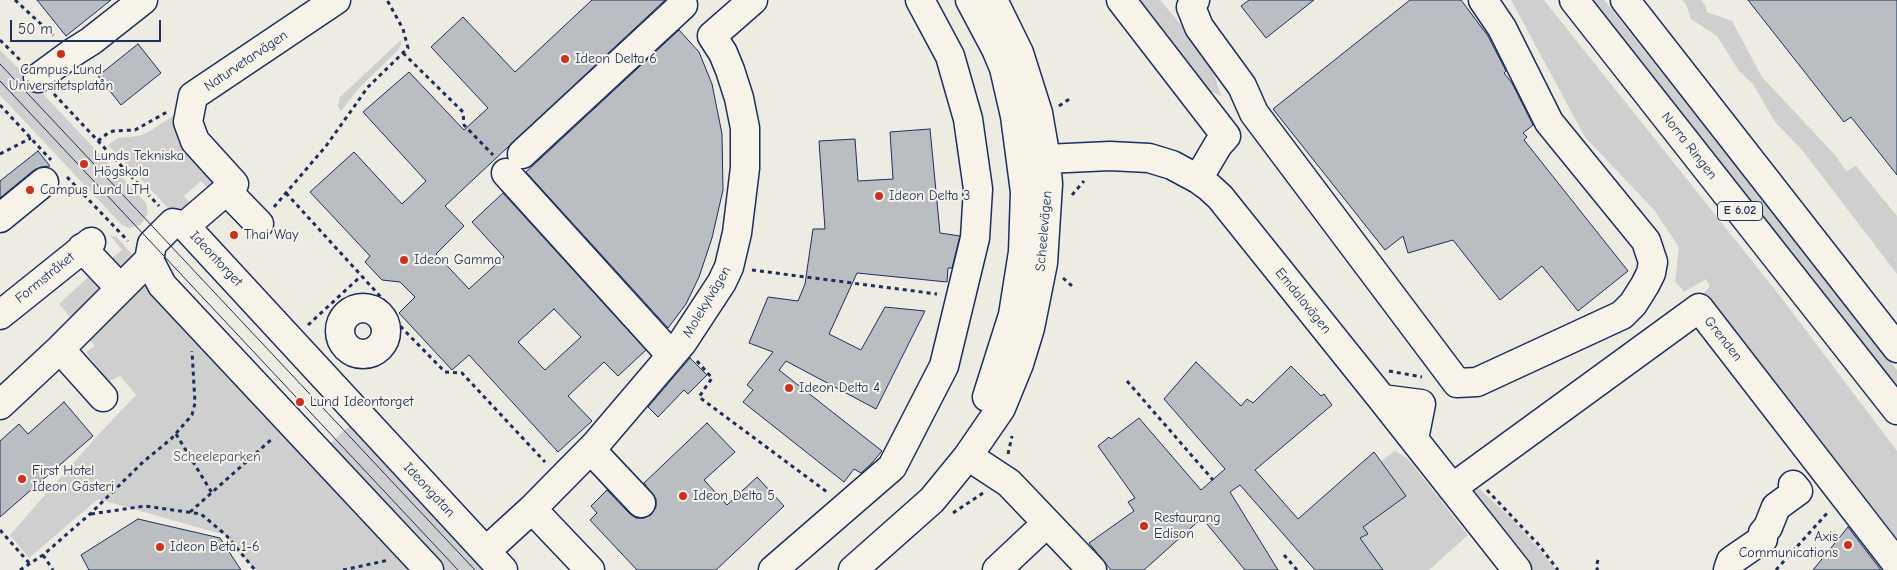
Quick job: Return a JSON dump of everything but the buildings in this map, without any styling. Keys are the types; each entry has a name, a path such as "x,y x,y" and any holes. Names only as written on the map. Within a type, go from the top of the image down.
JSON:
{"street":[{"path":"38,78 91,41 143,0"},
{"name":"Naturvetarvägen","path":"259,224 194,141 188,122 193,96 336,0"},
{"path":"712,36 753,0"},
{"path":"773,570 845,506 892,468 944,366 975,238 978,189 968,119 950,56 920,0"},
{"name":"Scheelevägen","path":"970,0 1004,68 1015,116 1034,161"},
{"name":"Scheelevägen","path":"853,570 932,500 968,456 1013,315 1020,272 1024,227 1024,192 1034,161 1038,112 1019,53 993,0"},
{"path":"1121,0 1226,136"},
{"path":"1195,0 1192,7 1198,27 1242,86 1254,113 1457,382 1476,382 1622,315 1633,304 1645,285 1651,273 1653,262 1646,241 1549,122 1502,28 1482,0"},
{"name":"E 6.02","path":"1625,0 1897,348"},
{"path":"676,349 514,164 681,2"},
{"name":"Molekylvägen","path":"494,561 532,509 590,450 676,349 717,289 729,267 737,233 746,168 744,128 739,98 723,53 712,36 681,2"},
{"name":"Norra Ringen","path":"1577,4 1897,410"},
{"path":"1198,179 1213,153 1226,136 1254,113"},
{"name":"Emdalavägen","path":"1034,161 1110,156 1149,158 1172,165 1198,179 1220,197 1517,570"},
{"path":"0,218 55,174"},
{"path":"185,226 230,188"},
{"name":"Ideontorget","path":"149,260 152,244 173,223 185,226 355,412"},
{"name":"Formstråket","path":"0,315 87,245 120,288"},
{"path":"0,405 60,349 149,260 162,285 429,570"},
{"name":"Grenden","path":"1452,488 1699,308 1897,564"},
{"path":"60,349 103,397"},
{"path":"1414,439 1421,404 1437,383 1450,373"},
{"path":"1382,399 1421,404"},
{"path":"0,409 2,415 0,423"},
{"name":"Ideongatan","path":"355,412 494,561"},
{"path":"590,450 642,503"},
{"path":"968,456 1009,483 1092,570"},
{"path":"1728,570 1732,561 1763,538 1763,533 1768,527 1776,507 1798,491 1793,485"},
{"path":"532,509 590,570"},
{"path":"997,570 1047,523"}],"path":[{"path":"15,0 72,53"},
{"path":"259,224 326,146 368,87 408,48 403,29 386,0"},
{"path":"0,40 98,141 164,213 185,226"},
{"path":"404,53 463,112 464,125 504,166 514,164"},
{"path":"98,141 113,131 126,131 145,125 193,96"},
{"path":"1056,108 1072,98"},
{"path":"0,106 31,138 55,174 149,260"},
{"path":"0,154 31,138"},
{"path":"286,193 362,276 384,310 445,372 462,372 561,480"},
{"path":"729,267 961,297"},
{"path":"290,340 362,276"},
{"path":"20,570 43,555 90,514 142,462 176,434 192,414 195,403 191,347 195,320"},
{"path":"676,349 712,378 698,398 845,506"},
{"path":"1127,381 1212,480"},
{"path":"190,512 290,422"},
{"path":"176,434 212,492"},
{"path":"1482,484 1538,544 1558,570"},
{"path":"90,514 145,506 201,514 226,535 247,558 254,570"},
{"path":"1776,570 1830,510"},
{"path":"0,530 30,564"},
{"path":"43,555 53,570"},
{"path":"1284,555 1296,570"},
{"path":"1598,560 1596,567 1598,570"},
{"path":"343,570 382,561"}],"green space":[{"path":"1137,0 1160,0 1209,58 1221,96 1207,90"},
{"path":"1511,0 1544,0 1780,296 1897,451 1897,542 1704,293 1710,286 1706,279 1684,292 1675,281 1679,247 1654,210 1585,137"},
{"path":"1590,0 1604,0 1803,250 1897,370 1897,388"},
{"path":"1682,0 1701,0 1707,12 1732,21 1762,77 1835,155 1846,171 1856,166 1897,216 1897,274 1802,150 1775,122 1753,84 1739,71 1717,36 1691,19 1686,4"},
{"path":"401,40 401,45 397,51 359,88 341,111 338,106 340,97"},
{"path":"0,50 146,203 148,214 140,225 129,228 122,225 0,95"},
{"path":"175,115 178,116 217,182 211,192 201,181 184,196 194,208 173,213 108,145 118,138 139,136 148,132"},
{"name":"Scheeleparken","path":"110,235 117,237 194,326 416,570 255,570 225,535 98,499 29,558 10,535 136,395 120,376 108,382 86,352 95,346 59,304 96,270 122,250"},
{"path":"355,421 492,570 438,570 323,450"},
{"path":"1395,451 1408,459 1468,535 1429,570 1383,570 1360,538 1368,534 1363,527 1406,496 1381,461"},
{"path":"1472,482 1513,520 1556,570 1533,570 1463,488"}],"tram line":[{"path":"0,64 475,570"},
{"path":"0,81 458,570"}],"place":[{"name":"Campus Lund Universitetsplatån","path":"61,54"},
{"name":"Ideon Delta 6","path":"565,59"},
{"name":"Lunds Tekniska Högskola","path":"84,164"},
{"name":"Campus Lund LTH","path":"30,190"},
{"name":"Ideon Delta 3","path":"879,196"},
{"name":"Thai Way","path":"234,235"},
{"name":"Ideon Gamma","path":"404,260"},
{"name":"Ideon Delta 4","path":"789,388"},
{"name":"Lund Ideontorget","path":"300,402"},
{"name":"First Hotel Ideon Gästeri","path":"22,479"},
{"name":"Ideon Delta 5","path":"683,496"},
{"name":"Restaurang Edison","path":"1144,526"},
{"name":"Axis Communications","path":"1848,545"},
{"name":"Ideon Beta 1-6","path":"160,547"}]}
